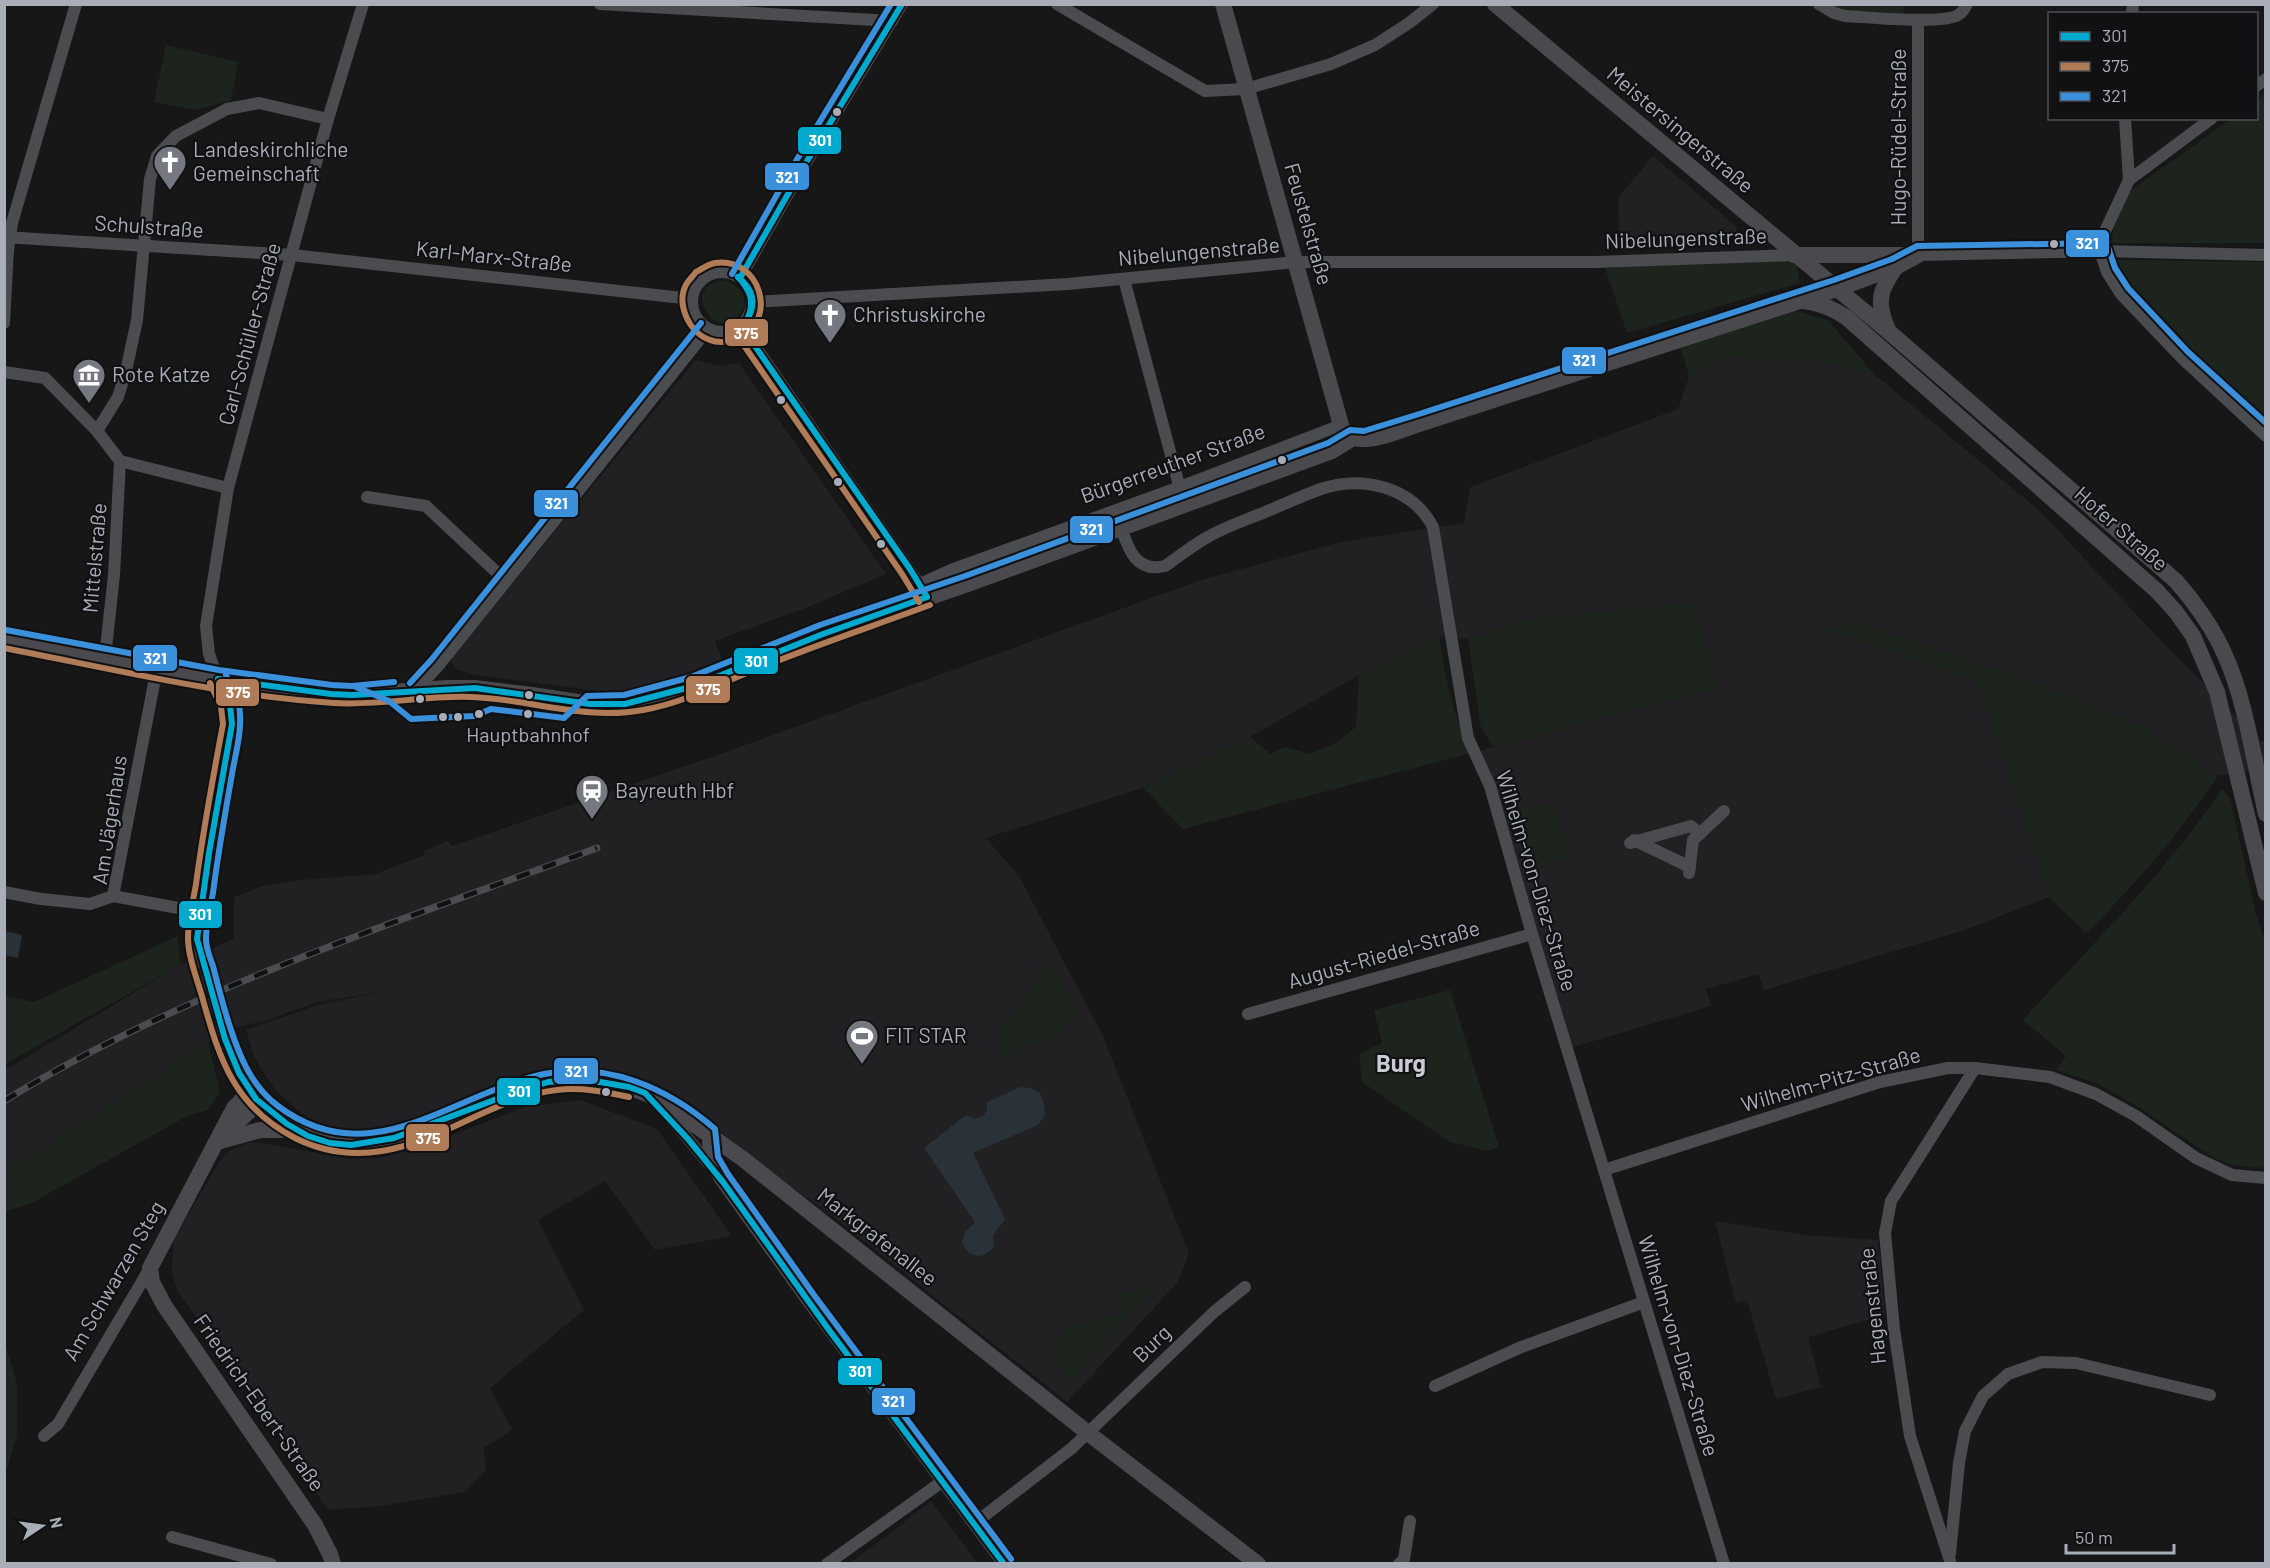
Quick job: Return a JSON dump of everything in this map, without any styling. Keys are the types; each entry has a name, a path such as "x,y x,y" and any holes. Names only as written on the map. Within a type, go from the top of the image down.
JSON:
{"street":[{"path":"4,323 7,237 76,4"},
{"name":"Carl-Schüller-Straße","path":"218,679 209,654 206,626 228,488 328,119 363,4"},
{"path":"600,4 892,21"},
{"path":"741,278 804,166 902,4"},
{"path":"1058,4 1205,91 1246,89 1332,64 1375,45 1433,4"},
{"name":"Feustelstraße","path":"1223,4 1341,425 1343,431 1359,439"},
{"name":"Meistersingerstraße","path":"1495,4 1837,289"},
{"path":"1822,5 1845,16 1918,20 1960,15 1967,4"},
{"name":"Hugo-Rüdel-Straße","path":"1918,20 1918,255"},
{"path":"97,430 118,397 126,372 137,320 150,179 157,156 176,136 227,109 259,103 328,119"},
{"path":"2125,120 2129,180"},
{"path":"2209,120 2129,180 2105,231 2100,251 2107,272 2121,294 2182,358 2265,436"},
{"name":"Schulstraße","path":"7,237 292,255"},
{"path":"1794,255 2100,251 2265,255"},
{"path":"1862,280 1869,271 1868,254"},
{"name":"Karl-Marx-Straße","path":"292,255 692,299"},
{"name":"Nibelungenstraße","path":"753,302 1125,279 1297,262 1595,262 1794,255"},
{"name":"Bürgerreuther Straße","path":"4,639 218,679 352,695 417,689 475,688 590,704 616,704 650,699 694,686 923,591 1121,527 1332,451 1359,439 1803,301 1896,267 1918,255"},
{"path":"1888,331 1882,316 1881,291 1896,267"},
{"path":"726,272 741,278 750,290 753,302 751,314 741,327 727,333 718,333 698,321 694,315 692,299 698,284 710,274 726,272"},
{"path":"1125,279 1184,504"},
{"name":"Hofer Straße","path":"1837,289 2176,581 2198,607 2224,653 2237,689 2265,814"},
{"name":"Hofer Straße","path":"1803,301 1818,302 1833,308 1847,318 2157,591 2176,612 2193,636 2217,692 2265,893"},
{"path":"741,327 923,591"},
{"path":"417,689 708,329"},
{"path":"4,372 45,378 97,430 120,461 228,488"},
{"name":"Bürgerreuther Straße","path":"923,591 951,570 1180,487 1341,425"},
{"name":"Mittelstraße","path":"105,657 120,494 120,461"},
{"name":"Wilhelm-von-Diez-Straße","path":"1121,527 1132,555 1144,566 1157,568 1165,566 1216,533 1323,488 1352,484 1376,484 1407,497 1419,506 1433,527 1468,738 1490,786 1532,934 1724,1563"},
{"path":"367,496 426,506 506,581"},
{"name":"Am Jägerhaus","path":"157,668 113,896 200,912"},
{"path":"199,951 197,928 232,724 230,705 218,679"},
{"path":"1700,834 1691,826 1632,841 1690,870 1692,840 1700,834 1724,811"},
{"path":"4,892 41,899 90,904 113,896"},
{"name":"August-Riedel-Straße","path":"1248,1014 1532,934"},
{"path":"223,1031 235,1065 254,1097 296,1130 320,1141 344,1145 369,1144 402,1137 464,1111 543,1083 584,1080 639,1091 685,1135 720,1179 807,1300 1004,1563"},
{"name":"Wilhelm-Pitz-Straße","path":"1604,1170 1880,1082 1924,1072 1975,1068 2050,1077 2096,1094 2136,1116 2196,1158 2232,1175 2265,1178"},
{"name":"Hagenstraße","path":"1950,1561 1918,1462 1903,1400 1886,1233 1891,1201 1975,1068"},
{"name":"Markgrafenallee","path":"639,1091 708,1134 1258,1563"},
{"name":"Am Schwarzen Steg","path":"44,1436 58,1424 150,1268 217,1142 254,1097"},
{"path":"217,1142 260,1130 296,1130"},
{"path":"708,1134 709,1159 720,1179"},
{"name":"Friedrich-Ebert-Straße","path":"150,1268 152,1282 164,1305 315,1525 333,1563"},
{"name":"Burg","path":"1088,1432 1214,1312 1245,1287"},
{"path":"1435,1386 1519,1348 1644,1302"},
{"name":"Hagenstraße","path":"1950,1561 1959,1463 1965,1431 1983,1396 2008,1374 2042,1362 2076,1363 2210,1395"},
{"path":"975,1523 1072,1448 1088,1432"},
{"path":"826,1563 942,1481"},
{"path":"1399,1563 1404,1559 1410,1521"},
{"path":"172,1537 271,1563"}],"shaded area":[{"path":"1823,4 1904,5 1903,19 1845,16"},
{"path":"166,45 238,62 231,101 194,110 154,102"},
{"path":"2265,93 2265,243 2111,243 2116,214 2127,193 2230,120 2258,120 2258,99"},
{"path":"1653,156 1737,227 1736,235 1620,242 1618,198"},
{"path":"1795,259 1800,283 1627,333 1605,268 1736,260"},
{"path":"2117,260 2265,262 2265,428 2212,380 2129,291"},
{"path":"722,280 738,287 744,302 740,314 731,322 722,323 713,319 706,312 703,293 709,285"},
{"path":"1793,310 1828,320 1874,374 1807,359 1725,357 1689,376 1680,346"},
{"path":"1725,357 1807,359 1874,374 2040,511 2150,629 2261,742 2265,740 2265,783 2248,771 2218,776 2147,728 2025,679 1867,625 1823,628 1977,680 2049,897 1965,930 1764,990 1759,974 1706,989 1711,1006 1567,1049 1488,787 1471,753 1717,689 1693,602 1525,620 1468,639 1439,636 1359,675 1250,737 1143,788 986,838 1019,876 1102,1034 1189,1253 1178,1282 1067,1402 831,1215 664,1096 592,1073 539,1073 455,1108 394,1127 366,1131 330,1129 301,1113 276,1091 254,1057 246,1030 318,1005 380,992 317,1002 267,1020 239,1027 208,1042 5,1172 5,1070 180,965 234,938 234,897 263,886 301,880 375,874 425,855 424,851 448,841 452,846 726,752 1201,580 1341,542 1464,523 1470,487 1678,409 1689,376"},
{"path":"696,360 721,366 739,363 886,574 808,607 715,641 722,660 649,692 633,694 606,692 476,675 456,669 452,663 452,657"},
{"path":"1693,602 1718,689 1494,747 1481,728 1468,639 1525,620"},
{"path":"1867,625 2025,679 2147,728 2218,776 2156,858 2086,933 2049,897 1977,681 1821,628"},
{"path":"1439,636 1451,696 1459,725 1471,753 1183,829 1143,788 1250,737 1271,754 1285,747 1310,754 1335,743 1356,727 1359,675"},
{"path":"2222,789 2230,798 2256,914 2265,942 2265,1168 2231,1165 2214,1158 2140,1108 2099,1084 2056,1070 2066,1056 2023,1020 2152,880"},
{"path":"1553,803 1569,857 1538,867 1521,812"},
{"path":"5,931 22,935 18,958 5,955"},
{"path":"178,936 180,965 5,1064 5,996 34,1002"},
{"path":"1050,960 1079,1018 1065,1025 1067,1031 1001,1058 995,1038"},
{"path":"1450,990 1499,1147 1487,1151 1450,1142 1362,1082 1359,1054 1382,1043 1374,1010"},
{"path":"208,1042 220,1092 208,1110 187,1116 30,1204 5,1211 5,1172"},
{"path":"1020,1087 1031,1088 1040,1093 1045,1115 1038,1125 973,1153 1005,1219 993,1236 994,1247 985,1254 976,1256 964,1247 962,1241 966,1231 975,1222 924,1148 966,1115 974,1119 983,1116 987,1110 987,1102"},
{"path":"580,1100 657,1129 732,1236 655,1250 605,1181 538,1220 584,1310 490,1388 512,1430 484,1448 486,1471 465,1492 381,1506 328,1510 177,1290 172,1272 173,1241 218,1164 229,1151 248,1143 263,1143 349,1159 379,1158 416,1149 525,1107"},
{"path":"1715,1221 1805,1235 1878,1240 1885,1315 1808,1337 1821,1387 1776,1399 1747,1300 1736,1303"},
{"path":"1163,1280 1072,1379 1049,1357 1067,1329 1119,1313 1118,1295"},
{"path":"5,1343 17,1384 17,1435 5,1475"},
{"path":"931,1501 978,1563 850,1563 894,1530"}],"tunnel":[{"path":"199,951 223,1031"}],"railway":[{"path":"4,1101 146,1024 219,991 370,931 597,848"}],"transit line":[{"name":"321","path":"732,274 796,161 891,4"},
{"name":"301","path":"740,278 804,166 902,4"},
{"name":"321","path":"356,687 389,701 411,719 474,716 491,709 564,718 587,696 624,695 691,677 820,625 965,576 1328,443 1350,430 1364,431 1416,415 1834,280 1892,259 1917,246 2104,243 2108,247 2115,268 2128,288 2188,352 2266,423"},
{"name":"375","path":"696,272 687,283 683,299 686,316 696,331 710,340 727,342 737,339 750,330 758,319 761,305 759,292 753,279 743,269 731,264 715,263 698,271"},
{"name":"301","path":"738,277 747,286 752,296 751,312 748,318"},
{"name":"301","path":"738,277 746,286 750,296 751,306 748,318"},
{"name":"321","path":"410,683 432,659 701,323"},
{"name":"301","path":"741,326 910,569 927,597"},
{"name":"375","path":"734,331 919,602"},
{"name":"301","path":"218,679 331,694 352,695 475,688 590,704 625,704 694,686 823,634 927,597"},
{"name":"375","path":"4,648 168,681 292,699 352,704 472,697 579,711 622,713 658,707 688,698 780,660 930,605"},
{"name":"321","path":"6,630 219,670 332,685 352,686 394,682"},
{"name":"321","path":"226,675 239,705 240,731 207,922 206,942 237,1047 260,1089 278,1106 312,1126 346,1133 379,1132 411,1124 510,1084 544,1074 568,1071 591,1071 636,1081 677,1101 715,1129 718,1157 728,1174 814,1295 1011,1559"},
{"name":"301","path":"218,679 230,705 232,724 209,853 197,939 225,1039 239,1073 256,1099 287,1124 308,1136 330,1143 351,1145 394,1138 548,1082 570,1080 600,1082 629,1087 645,1093 688,1139 723,1182 829,1330 1004,1564"},
{"name":"375","path":"210,683 221,707 223,724 190,918 188,946 209,1022 224,1062 244,1097 258,1112 275,1126 306,1143 337,1152 359,1153 405,1146 534,1094 575,1089 629,1097"}],"place":[{"name":"Landeskirchliche Gemeinschaft","path":"170,191"},
{"name":"Christuskirche","path":"830,344"},
{"name":"Rote Katze","path":"89,404"},
{"name":"Hauptbahnhof","path":"528,714"},
{"name":"Bayreuth Hbf","path":"592,820"},
{"name":"FIT STAR","path":"862,1065"}],"district":[{"name":"Burg","path":"1401,1064"}]}
